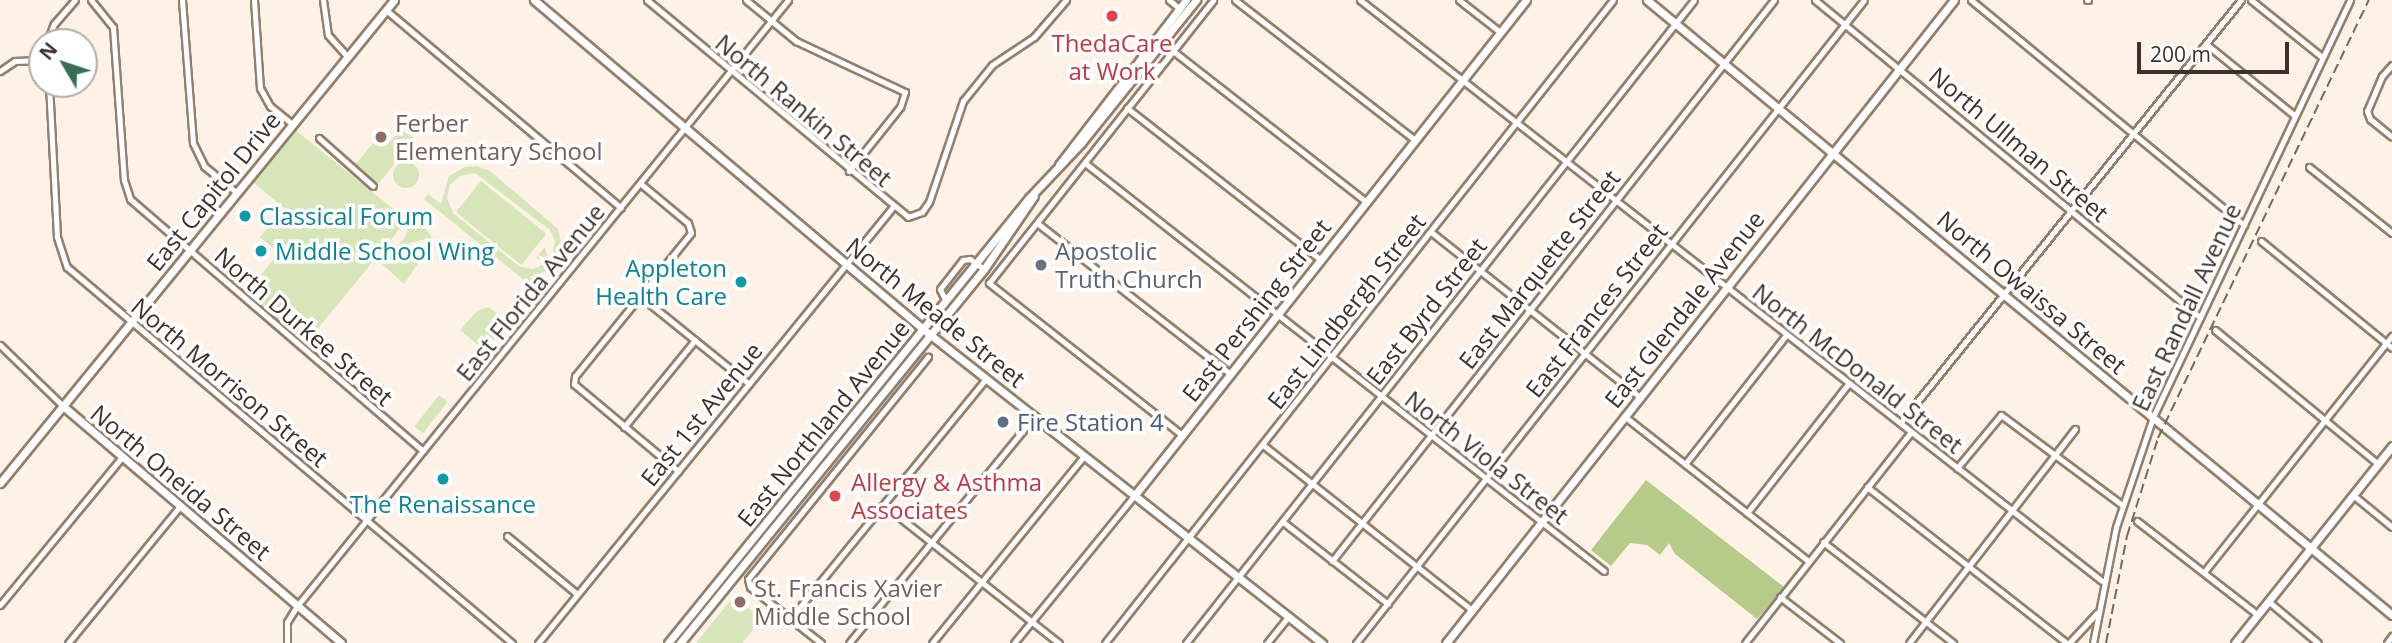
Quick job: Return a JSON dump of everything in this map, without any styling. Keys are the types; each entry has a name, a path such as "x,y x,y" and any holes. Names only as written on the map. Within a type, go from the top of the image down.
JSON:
{"street":[{"path":"52,28 75,0"},
{"name":"North Durkee Street","path":"91,0 113,27 126,191 143,215 189,251 423,452"},
{"path":"183,0 193,144 204,166 236,192"},
{"path":"254,0 260,88 270,106 292,124"},
{"path":"323,0 328,36 348,57"},
{"name":"East Capitol Drive","path":"0,483 394,0"},
{"name":"North Meade Street","path":"534,0 930,335 1322,643"},
{"name":"North Rankin Street","path":"647,0 904,216 917,216 926,208 963,101 987,70 1034,37 1066,0"},
{"path":"746,0 800,43 905,93 900,107 849,171"},
{"name":"East Florida Avenue","path":"297,606 788,0"},
{"path":"1169,0 1183,11"},
{"name":"East Northland Avenue","path":"1183,11 1186,0"},
{"name":"East Northland Avenue","path":"668,643 976,263 1034,196 1183,11 1196,0"},
{"path":"1182,435 989,283 1213,0"},
{"path":"1236,0 1415,140"},
{"name":"North McDonald Street","path":"1360,0 2102,581"},
{"path":"1459,0 1500,33"},
{"name":"East Pershing Street","path":"1014,643 1134,496 1526,0"},
{"name":"East Lindbergh Street","path":"1105,643 1333,358 1613,0"},
{"name":"North Owaissa Street","path":"1647,0 2392,615"},
{"name":"East Byrd Street","path":"1186,643 1694,0"},
{"name":"East Marquette Street","path":"1332,561 1774,0"},
{"name":"North Ullman Street","path":"1815,0 2200,317"},
{"name":"East Frances Street","path":"1356,643 1864,0"},
{"name":"East Glendale Avenue","path":"1446,643 1954,0"},
{"path":"1971,0 2244,225"},
{"path":"1900,423 2241,0"},
{"path":"2251,0 2322,57"},
{"name":"East Randall Avenue","path":"2093,643 2102,581 2122,505 2153,417 2350,0"},
{"path":"386,10 621,208"},
{"path":"2206,44 2294,115"},
{"path":"1173,51 1366,202"},
{"path":"0,71 15,61 28,61"},
{"path":"2392,65 2382,76 2367,111 2370,119 2392,137"},
{"name":"North Morrison Street","path":"50,98 60,254 73,273 512,643"},
{"path":"1127,108 1321,260"},
{"path":"319,138 373,186"},
{"name":"North Viola Street","path":"1085,163 1604,571"},
{"path":"2309,167 2392,233"},
{"path":"641,184 691,230 573,382 678,471"},
{"name":"East Northland Avenue","path":"680,643 984,269 1034,196"},
{"name":"East 1st Avenue","path":"538,643 892,208"},
{"path":"1037,223 1230,374"},
{"path":"1430,232 1639,396"},
{"path":"2261,241 2392,348"},
{"path":"947,301 941,287 963,260 976,263 984,269"},
{"path":"640,296 749,384"},
{"path":"2215,330 2378,464"},
{"path":"1685,464 1787,334"},
{"path":"2204,572 2392,336"},
{"path":"624,427 695,340"},
{"name":"North Oneida Street","path":"0,345 63,406 341,643"},
{"path":"821,643 747,582 928,357"},
{"path":"790,618 986,379"},
{"path":"1746,513 1849,383"},
{"path":"1957,468 1999,415 2122,505"},
{"path":"1624,416 1808,561"},
{"path":"849,643 1034,417"},
{"path":"1909,643 2075,429"},
{"path":"1745,643 1911,432"},
{"path":"1264,445 1472,610"},
{"path":"2235,643 2392,446"},
{"path":"932,643 1084,456"},
{"path":"0,605 122,457"},
{"path":"1867,487 2068,643 2097,613"},
{"path":"2353,495 2392,527"},
{"path":"884,505 1059,643"},
{"path":"68,643 180,506"},
{"path":"2137,521 2257,614"},
{"path":"1283,522 1388,604"},
{"path":"507,536 578,594"},
{"path":"1823,542 1953,643"},
{"path":"1780,597 1840,643"},
{"path":"2268,601 2318,643"},
{"path":"287,643 287,622 297,606"},
{"path":"1267,643 1288,617"},
{"path":"2387,643 2392,636"}],"green space":[{"path":"294,129 407,220 305,344 245,294 279,253 260,237 284,208 252,181"},
{"path":"401,130 415,139 374,189 351,170 377,138 386,145"},
{"path":"406,162 415,166 419,175 415,184 406,188 397,184 393,175 397,166"},
{"path":"477,166 490,171 558,229 562,246 558,260 547,271 530,277 544,288 540,293 424,199 428,194 441,204 449,176 465,167","holes":["475,173 550,230 555,241 552,257 548,258 545,247 536,258 547,263 533,269 520,267 453,213 447,198 450,185 460,176"]},
{"path":"481,181 546,234 521,265 456,212"},
{"path":"415,212 432,238 409,243 419,262 404,284 380,262 404,239"},
{"path":"488,307 509,322 484,350 460,330 477,311"},
{"path":"439,395 448,402 423,433 414,427"},
{"path":"1646,480 1784,587 1757,619 1675,554 1669,543 1660,555 1647,545 1630,543 1611,566 1591,550"},
{"path":"734,596 762,619 742,643 696,643"}],"railway":[{"path":"2106,643 2127,536 2158,438 2369,0"}],"place":[{"name":"ThedaCare at Work","path":"1112,16"},
{"name":"Ferber Elementary School","path":"381,137"},
{"name":"Classical Forum","path":"245,216"},
{"name":"Middle School Wing","path":"261,251"},
{"name":"Apostolic Truth Church","path":"1041,265"},
{"name":"Appleton Health Care","path":"741,282"},
{"name":"Fire Station 4","path":"1003,422"},
{"name":"The Renaissance","path":"443,479"},
{"name":"Allergy & Asthma Associates","path":"835,496"},
{"name":"St. Francis Xavier Middle School","path":"740,602"}]}
